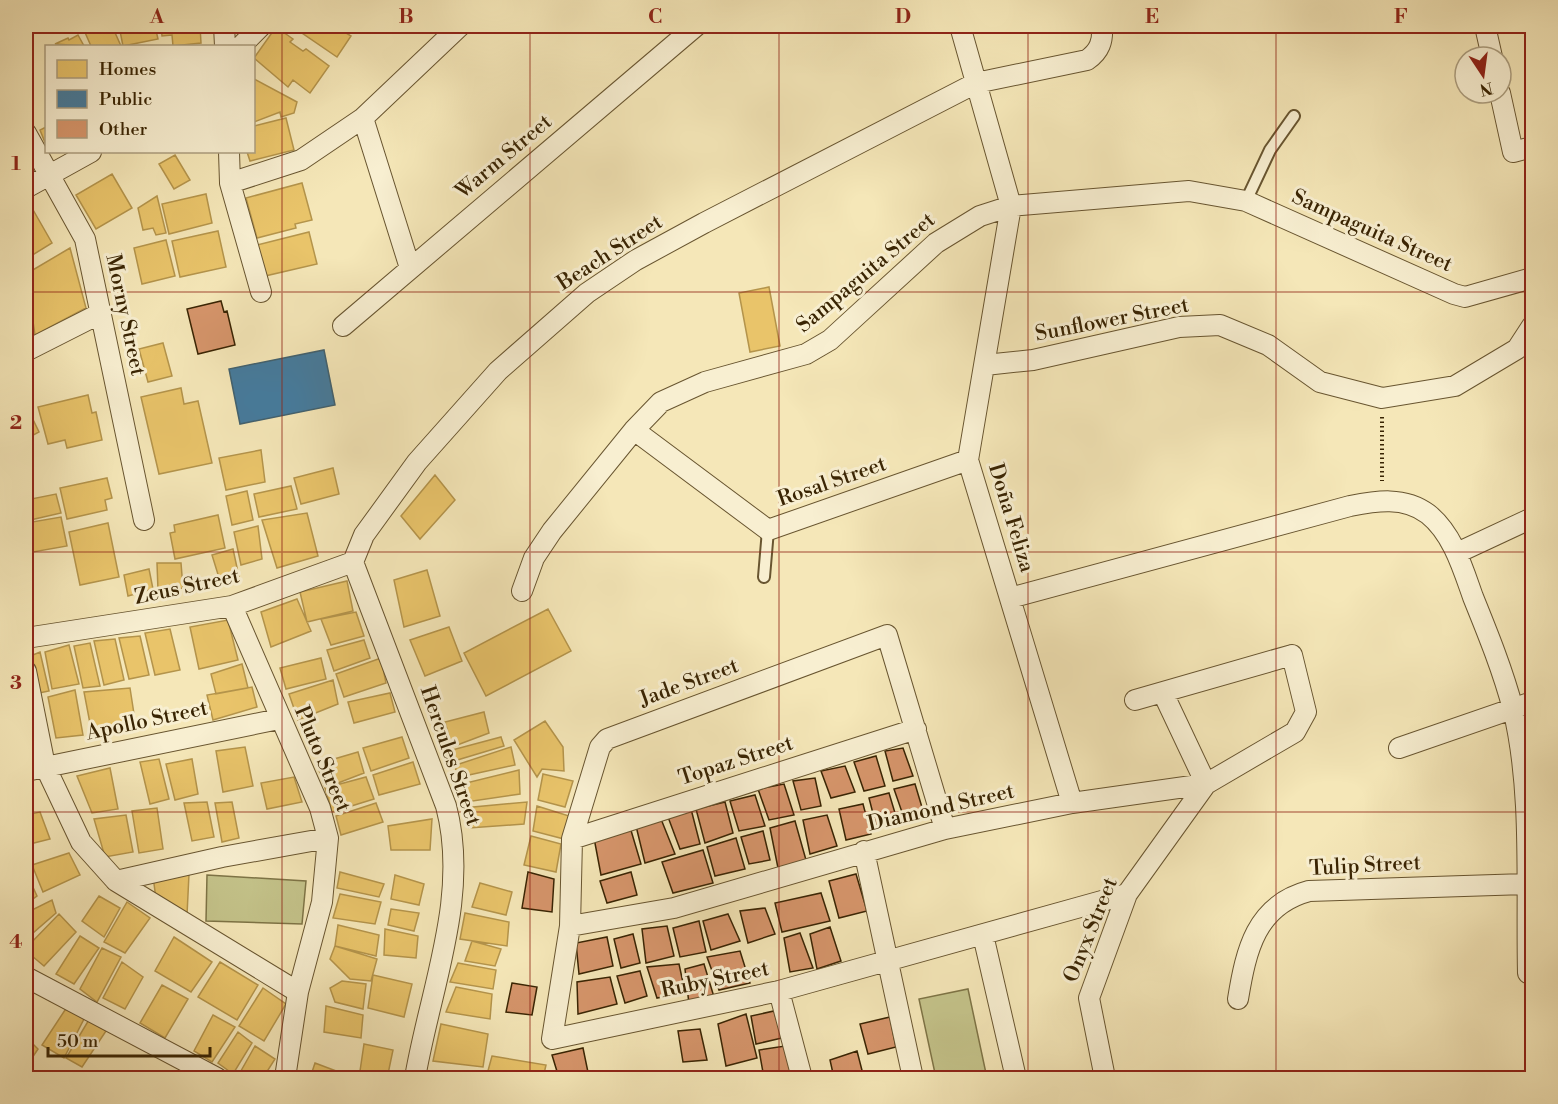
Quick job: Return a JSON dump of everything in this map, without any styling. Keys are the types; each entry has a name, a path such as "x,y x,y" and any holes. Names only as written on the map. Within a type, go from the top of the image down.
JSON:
{"street":[{"path":"224,26 225,45"},
{"path":"242,45 261,26"},
{"path":"230,183 300,160 363,118 460,26"},
{"name":"Warm Street","path":"343,326 696,26"},
{"path":"960,26 1011,206"},
{"name":"Beach Street","path":"353,562 364,535 417,462 498,371 587,293 636,260 694,228 976,82 1087,60 1097,53 1103,38 1102,26"},
{"path":"1485,26 1489,45"},
{"path":"1503,105 1513,152 1533,147"},
{"path":"363,118 410,268"},
{"name":"Morny Street","path":"26,133 48,176 76,219 85,239 144,520"},
{"path":"26,188 89,153"},
{"path":"229,153 230,183 261,292"},
{"name":"Sampaguita Street","path":"522,591 534,558 552,531 634,430 661,402 705,382 806,354 830,340 936,243 980,216 1011,206 1189,191 1246,201 1465,297 1533,278"},
{"name":"Doña Feliza","path":"1011,206 968,459 1072,803"},
{"path":"26,351 101,313"},
{"name":"Sunflower Street","path":"985,364 1033,360 1179,327 1220,325 1268,345 1320,382 1382,398 1455,386 1516,350 1533,326"},
{"name":"Rosal Street","path":"634,430 768,530 968,459"},
{"path":"1010,598 1383,500 1404,503 1428,514 1443,531 1456,553 1502,671 1513,710 1525,783 1529,825 1526,884 1528,973"},
{"path":"1456,553 1533,518"},
{"name":"Zeus Street","path":"26,638 232,606 353,562"},
{"name":"Hercules Street","path":"353,562 446,806 453,831 454,887 416,1078"},
{"name":"Pluto Street","path":"232,606 279,719 320,808 328,838 322,902 298,992 285,1078"},
{"name":"Jade Street","path":"552,1039 570,926 572,838 600,747 607,739 887,635 945,829"},
{"name":"Diamond Street","path":"570,926 674,908 945,829 1072,803 1206,784 1294,732 1306,712 1292,655 1163,693"},
{"path":"26,670 45,766 81,842 116,881 298,992"},
{"path":"1135,700 1163,693 1206,784"},
{"path":"1399,748 1533,702"},
{"name":"Apollo Street","path":"26,771 279,719"},
{"name":"Topaz Street","path":"572,838 916,729"},
{"name":"Onyx Street","path":"1105,1078 1088,1002 1127,894 1206,784"},
{"path":"116,881 222,857 328,838"},
{"path":"864,851 913,1078"},
{"name":"Tulip Street","path":"1238,999 1242,976 1256,933 1266,915 1290,896 1309,891 1526,884"},
{"name":"Ruby Street","path":"552,1039 779,991 1127,894"},
{"path":"983,934 1016,1078"},
{"path":"26,977 217,1078"},
{"path":"779,991 802,1078"}],"lane":[{"path":"1246,201 1270,150 1294,116"},
{"path":"764,577 768,530"}],"path":[{"path":"1382,398 1383,500"}],"shaded area":[{"path":"207,875 306,881 302,924 206,921"},
{"path":"968,989 987,1078 936,1078 919,999"}],"building: Homes":[{"path":"112,26 121,45 91,45 83,28"},
{"path":"119,26 155,26 158,39 123,45"},
{"path":"161,26 200,26 201,43 173,45 172,35 162,36"},
{"path":"308,26 335,26 351,36 337,57 302,33"},
{"path":"276,27 293,39 290,42 303,51 306,49 329,66 310,93 293,80 288,87 255,57"},
{"path":"78,35 83,45 55,44 68,38 69,40"},
{"path":"255,80 297,102 294,113 281,117 280,112 255,122"},
{"path":"286,118 294,150 250,161 247,153 255,153 255,126"},
{"path":"45,128 45,142 40,130"},
{"path":"175,155 190,180 174,189 159,164"},
{"path":"112,174 132,208 96,229 76,195"},
{"path":"302,183 312,220 295,224 296,228 257,238 246,198"},
{"path":"206,194 212,223 169,234 162,204"},
{"path":"157,196 166,233 156,235 153,228 143,230 138,208"},
{"path":"32,208 52,243 26,259 26,211"},
{"path":"218,231 226,267 180,277 172,241"},
{"path":"309,232 317,264 265,276 257,245"},
{"path":"166,240 175,276 142,284 134,248"},
{"path":"70,248 86,308 35,335 26,274"},
{"path":"769,287 780,346 750,352 739,293"},
{"path":"163,343 172,376 148,382 139,349"},
{"path":"181,388 184,404 198,401 212,463 159,474 141,397"},
{"path":"88,395 92,413 96,412 102,440 67,448 65,440 48,444 38,407"},
{"path":"26,405 39,432 26,439"},
{"path":"261,450 265,482 226,490 219,458"},
{"path":"333,468 339,494 301,504 294,478"},
{"path":"435,475 455,500 420,539 401,516"},
{"path":"107,478 112,498 105,500 107,510 67,519 60,488"},
{"path":"291,486 297,509 259,517 254,494"},
{"path":"247,491 253,520 232,525 226,496"},
{"path":"56,494 61,513 26,521 26,500"},
{"path":"307,513 318,556 277,568 262,520"},
{"path":"218,515 225,548 175,559 170,533 175,532 174,525"},
{"path":"61,517 67,546 33,552 26,523"},
{"path":"108,523 119,577 80,585 69,532"},
{"path":"258,526 262,559 241,565 234,532"},
{"path":"233,549 239,577 220,581 212,555"},
{"path":"157,563 181,563 183,588 158,590"},
{"path":"149,569 153,589 128,596 124,575"},
{"path":"427,570 440,616 404,627 394,580"},
{"path":"347,581 353,611 307,622 300,592"},
{"path":"297,599 311,631 271,647 261,612"},
{"path":"548,609 571,651 486,696 464,653"},
{"path":"356,612 364,636 331,645 321,619"},
{"path":"228,620 238,660 199,669 190,627"},
{"path":"449,627 462,661 425,676 410,640"},
{"path":"170,629 180,670 155,675 145,633"},
{"path":"140,636 149,675 129,679 119,638"},
{"path":"115,639 124,680 104,685 94,641"},
{"path":"364,640 370,658 334,671 327,650"},
{"path":"90,643 100,686 83,688 74,646"},
{"path":"69,645 79,684 52,689 45,652"},
{"path":"40,652 49,691 34,694 28,657"},
{"path":"321,658 326,679 286,689 280,668"},
{"path":"381,658 386,683 344,697 336,674"},
{"path":"242,664 248,688 216,694 211,674"},
{"path":"333,680 338,704 298,720 289,694"},
{"path":"252,687 257,707 213,720 207,695"},
{"path":"130,688 136,727 92,734 84,692"},
{"path":"75,690 83,735 56,738 48,697"},
{"path":"390,693 395,712 354,723 348,702"},
{"path":"484,712 489,733 452,747 445,722"},
{"path":"545,721 563,747 564,771 542,769 537,777 514,740"},
{"path":"402,737 409,758 371,771 363,748"},
{"path":"501,737 504,746 454,761 452,750"},
{"path":"245,747 253,786 223,792 216,751"},
{"path":"511,747 515,765 455,778 456,765"},
{"path":"358,752 364,773 325,788 317,764"},
{"path":"159,759 169,799 150,804 140,762"},
{"path":"192,759 198,794 175,800 166,764"},
{"path":"413,762 420,784 379,795 373,775"},
{"path":"110,768 118,809 92,813 77,776"},
{"path":"519,770 520,794 466,802 462,784"},
{"path":"543,774 573,781 565,807 538,800"},
{"path":"294,777 302,802 267,809 261,783"},
{"path":"366,777 374,799 332,812 325,788"},
{"path":"207,802 214,837 192,841 184,803"},
{"path":"232,802 239,838 222,842 215,803"},
{"path":"527,802 524,824 469,828 463,808"},
{"path":"376,803 383,822 341,835 336,816"},
{"path":"537,806 569,816 564,839 533,831"},
{"path":"157,808 163,849 139,853 132,811"},
{"path":"40,812 50,839 26,845 26,815"},
{"path":"126,815 133,852 105,857 94,819"},
{"path":"432,819 430,850 391,850 388,826"},
{"path":"531,836 561,844 556,872 524,865"},
{"path":"69,853 80,875 43,892 32,865"},
{"path":"26,872 37,896 26,904"},
{"path":"340,872 384,884 379,897 337,888"},
{"path":"189,874 187,915 156,899 153,876"},
{"path":"395,875 424,884 419,905 391,899"},
{"path":"480,883 512,892 506,915 472,907"},
{"path":"340,894 381,902 375,924 333,918"},
{"path":"99,896 120,908 104,937 82,921"},
{"path":"52,900 56,913 26,939 26,913"},
{"path":"127,902 150,918 125,953 104,942"},
{"path":"391,909 419,913 414,931 388,925"},
{"path":"465,913 509,922 507,946 460,939"},
{"path":"59,914 76,932 44,966 26,951 26,948"},
{"path":"338,925 379,935 376,956 335,946"},
{"path":"385,929 418,936 416,958 384,955"},
{"path":"80,936 99,948 74,984 56,974"},
{"path":"174,937 212,962 191,992 155,971"},
{"path":"472,941 501,949 495,966 465,961"},
{"path":"335,946 377,959 371,981 350,979 330,959"},
{"path":"102,948 121,957 97,1002 80,989"},
{"path":"122,962 143,977 125,1009 103,998"},
{"path":"220,962 258,985 237,1020 198,997"},
{"path":"458,963 496,970 493,989 450,982"},
{"path":"373,975 412,984 404,1017 368,1008"},
{"path":"342,981 366,984 363,1009 335,1002 330,988"},
{"path":"162,985 188,999 165,1038 140,1023"},
{"path":"456,987 492,994 490,1019 446,1012"},
{"path":"263,988 286,1004 264,1041 239,1026"},
{"path":"326,1006 363,1015 361,1038 324,1032"},
{"path":"67,1007 85,1017 64,1058 42,1045"},
{"path":"213,1015 235,1027 212,1062 194,1051"},
{"path":"90,1018 108,1028 82,1067 66,1058"},
{"path":"441,1024 488,1034 483,1067 433,1061"},
{"path":"238,1032 252,1043 233,1074 218,1063"},
{"path":"26,1037 38,1049 26,1067"},
{"path":"364,1044 393,1050 388,1074 360,1071"},
{"path":"255,1046 275,1059 263,1078 237,1078"},
{"path":"492,1056 546,1065 543,1078 486,1078"},
{"path":"315,1063 352,1077 310,1078"}],"building: Public":[{"path":"324,350 335,405 240,424 229,369"}],"building: Other":[{"path":"221,301 224,312 227,311 235,345 198,354 187,309"},
{"path":"903,748 913,776 893,781 885,751"},
{"path":"876,756 885,786 864,791 854,762"},
{"path":"845,766 855,792 831,798 821,771"},
{"path":"815,778 821,806 801,810 793,781"},
{"path":"784,784 794,815 769,820 758,789"},
{"path":"915,784 924,814 904,818 894,789"},
{"path":"889,793 898,823 877,829 869,798"},
{"path":"755,795 765,826 739,831 730,801"},
{"path":"725,802 733,833 705,843 696,809"},
{"path":"863,804 871,834 846,840 839,809"},
{"path":"691,809 700,844 680,849 668,817"},
{"path":"827,815 837,846 810,854 803,820"},
{"path":"661,819 675,854 645,863 636,826"},
{"path":"795,821 806,860 778,868 770,828"},
{"path":"630,827 641,864 601,875 594,838"},
{"path":"763,831 770,860 749,864 741,837"},
{"path":"736,838 745,869 715,876 707,847"},
{"path":"703,850 713,883 673,893 662,862"},
{"path":"528,872 554,879 552,912 522,908"},
{"path":"631,872 637,895 607,903 600,881"},
{"path":"856,874 867,911 839,918 829,881"},
{"path":"821,893 830,921 782,932 775,903"},
{"path":"765,908 775,934 748,943 740,911"},
{"path":"728,914 740,941 711,950 703,921"},
{"path":"699,921 706,952 680,957 673,928"},
{"path":"667,926 674,956 646,963 642,929"},
{"path":"830,927 841,961 817,969 810,934"},
{"path":"800,933 813,968 790,972 784,938"},
{"path":"633,934 640,963 621,968 614,939"},
{"path":"607,937 613,966 579,974 576,943"},
{"path":"740,951 750,983 719,990 707,957"},
{"path":"679,964 685,992 657,998 647,967"},
{"path":"704,964 714,997 689,1004 685,969"},
{"path":"640,971 647,996 625,1003 617,976"},
{"path":"610,977 617,1004 578,1014 577,982"},
{"path":"512,983 537,987 532,1015 506,1012"},
{"path":"774,1011 782,1038 756,1044 751,1016"},
{"path":"746,1014 757,1058 726,1066 718,1024"},
{"path":"890,1017 896,1047 868,1054 860,1024"},
{"path":"700,1029 707,1060 683,1062 678,1031"},
{"path":"785,1046 792,1073 764,1078 759,1050"},
{"path":"583,1048 589,1077 559,1078 552,1055"},
{"path":"857,1051 864,1078 834,1078 830,1060"}]}
